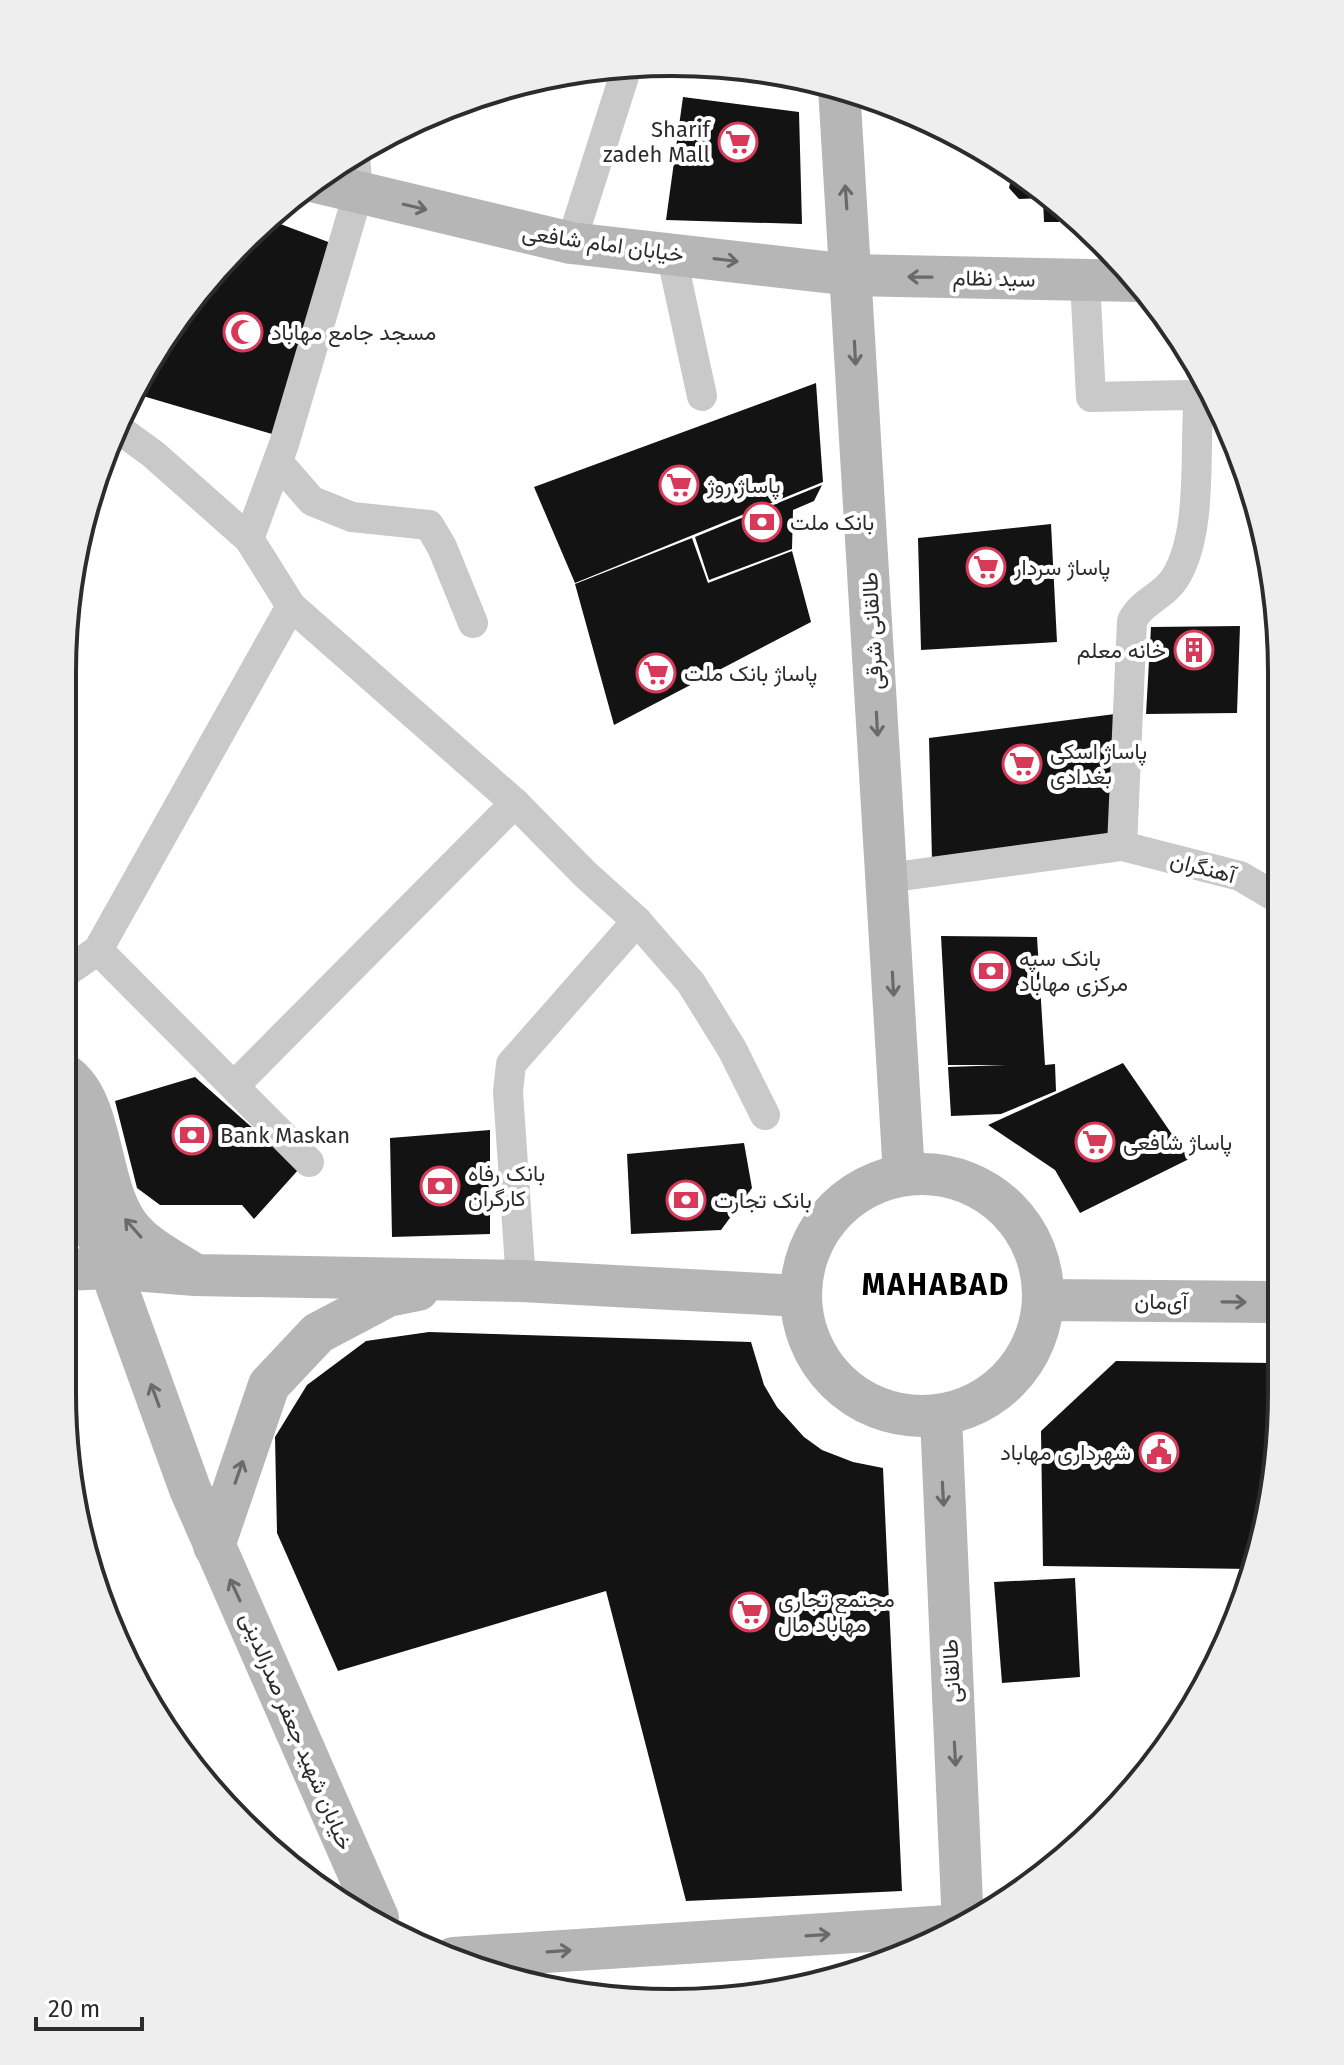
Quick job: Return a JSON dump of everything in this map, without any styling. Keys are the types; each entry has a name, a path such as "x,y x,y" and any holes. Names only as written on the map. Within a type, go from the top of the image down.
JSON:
{"street":[{"path":"571,243 624,78"},
{"name":"طالقانی شرقی","path":"840,100 904,1175"},
{"path":"249,539 278,462 356,174"},
{"name":"خیابان امام شافعی","path":"356,174 571,243 851,275"},
{"path":"671,253 702,396"},
{"name":"سید نظام","path":"851,275 1121,281"},
{"path":"887,878 1122,846 1132,621 1138,610 1173,582 1185,560 1192,527 1198,409 1195,397 1186,395 1091,397 1085,280"},
{"path":"125,434 153,454 249,539 291,606 515,803 637,921 691,983 732,1049 765,1115"},
{"path":"278,462 312,501 352,517 429,525 442,547 473,623"},
{"path":"76,965 98,950 291,606"},
{"path":"234,1086 515,803"},
{"name":"آهنگران","path":"1122,846 1240,876 1268,893"},
{"path":"521,1281 508,1092 511,1064 637,921"},
{"path":"98,950 309,1162"},
{"path":"76,1088 83,1096 115,1202 129,1227 152,1247 195,1275"},
{"path":"904,1175 940,1175 974,1185 1003,1204 1026,1232 1040,1264 1044,1300 1036,1341 1013,1377 981,1403 941,1416 905,1416 871,1406 841,1386 818,1358 804,1325 801,1296 810,1249 832,1213 865,1188 904,1175"},
{"name":"خیابان شهید جعفر صدرالدینی","path":"76,1184 214,1546 374,1909"},
{"path":"76,1269 110,1268 195,1275 521,1281 801,1296"},
{"path":"214,1546 269,1385 318,1333 388,1296 460,1281"},
{"name":"آی‌مان","path":"1044,1300 1268,1302"},
{"name":"طالقانی","path":"941,1416 962,1913"},
{"path":"478,1956 937,1928"}],"building":[{"name":"Sharif zadeh Mall","path":"683,97 799,112 802,224 666,220"},
{"path":"1010,181 1034,198 1019,199 1009,188"},
{"path":"1043,206 1059,219 1059,222 1044,222"},
{"name":"مسجد جامع مهاباد","path":"279,224 339,246 279,436 144,396 199,309"},
{"name":"پاساژ روژ","path":"816,383 823,482 575,583 534,487"},
{"name":"بانک ملت","path":"822,485 814,501 793,510 792,549 709,580 695,537"},
{"name":"پاساژ سردار","path":"1051,524 1057,642 921,650 918,538"},
{"name":"پاساژ بانک ملت","path":"692,538 708,583 792,551 811,622 614,725 575,584"},
{"name":"خانه معلم","path":"1240,626 1237,713 1146,714 1151,627"},
{"name":"پاساژ اسکی بغدادی","path":"1115,714 1112,836 932,860 929,738"},
{"name":"بانک سپه مرکزی مهاباد","path":"941,936 1037,937 1045,1065 1055,1064 1056,1091 1001,1114 951,1116 948,1067 1006,1065 948,1065"},
{"name":"پاساژ شافعی","path":"1123,1063 1189,1159 1080,1213 1055,1170 988,1125"},
{"name":"Bank Maskan","path":"195,1077 299,1169 254,1219 242,1205 160,1205 137,1188 115,1101"},
{"name":"بانک رفاه کارگران","path":"490,1130 490,1234 392,1237 390,1138"},
{"name":"بانک تجارت","path":"744,1143 752,1188 721,1230 631,1234 627,1154"},
{"name":"مجتمع تجاری مهاباد مال","path":"429,1332 751,1342 764,1385 777,1407 804,1437 822,1450 853,1462 883,1468 902,1891 686,1901 606,1591 338,1671 277,1533 275,1437 307,1385 366,1341"},
{"name":"شهرداری مهاباد","path":"1116,1361 1268,1363 1263,1471 1257,1509 1241,1569 1043,1566 1041,1431"},
{"path":"1075,1578 1080,1677 1002,1683 994,1582"}],"place":[{"name":"Sharif zadeh Mall","path":"738,142"},
{"name":"مسجد جامع مهاباد","path":"243,332"},
{"name":"پاساژ روژ","path":"679,485"},
{"name":"بانک ملت","path":"762,522"},
{"name":"پاساژ سردار","path":"986,567"},
{"name":"خانه معلم","path":"1194,650"},
{"name":"پاساژ بانک ملت","path":"656,673"},
{"name":"پاساژ اسکی بغدادی","path":"1022,764"},
{"name":"بانک سپه مرکزی مهاباد","path":"991,971"},
{"name":"Bank Maskan","path":"192,1135"},
{"name":"پاساژ شافعی","path":"1095,1142"},
{"name":"بانک رفاه کارگران","path":"440,1186"},
{"name":"بانک تجارت","path":"686,1200"},
{"name":"شهرداری مهاباد","path":"1159,1452"},
{"name":"مجتمع تجاری مهاباد مال","path":"750,1612"}],"district":[{"name":"MAHABAD","path":"936,1285"}]}
